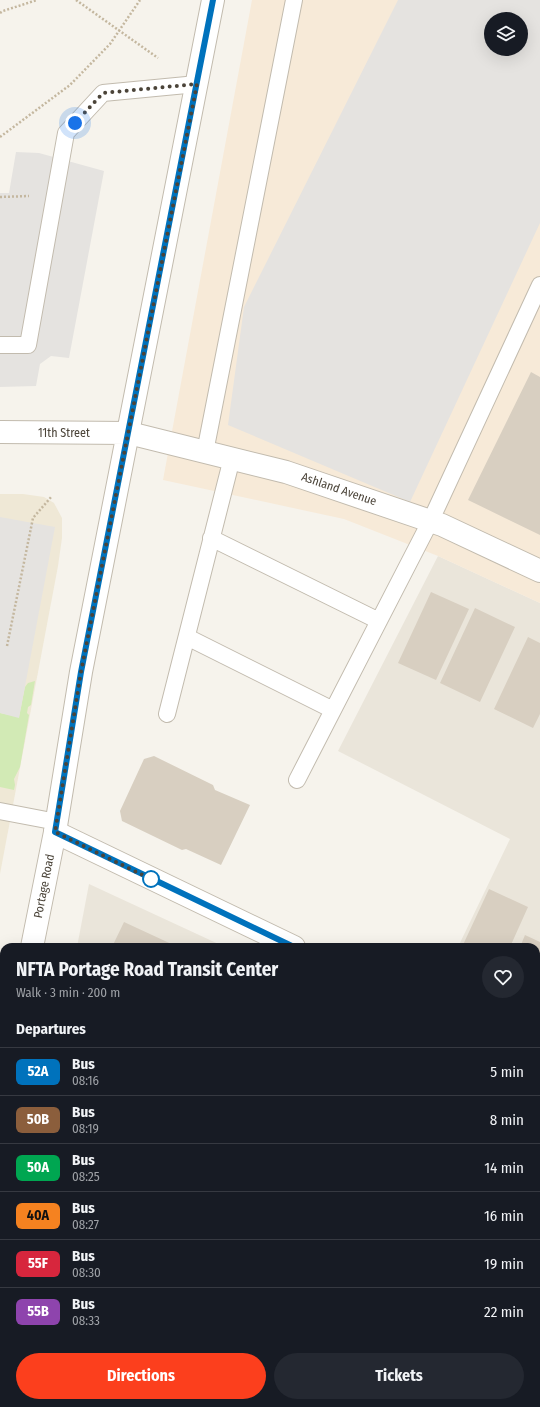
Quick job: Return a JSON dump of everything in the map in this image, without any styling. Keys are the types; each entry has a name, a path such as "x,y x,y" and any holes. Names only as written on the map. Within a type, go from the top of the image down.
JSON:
{"street":[{"name":"Portage Road","path":"33,943 56,827 81,672 213,0"},
{"name":"11th Street","path":"0,432 129,433"},
{"name":"Ashland Avenue","path":"129,433 286,472 431,520 540,571"},
{"path":"56,827 286,943"}],"lane":[{"path":"205,452 294,0"},
{"path":"0,345 28,345 66,133 103,93 197,84"},
{"path":"297,780 431,520 540,285"},
{"path":"167,714 232,458"},
{"path":"211,538 379,621"},
{"path":"187,637 333,710"},
{"path":"0,811 56,827"}],"path":[{"path":"0,13 37,0"},
{"path":"76,0 158,58"},
{"path":"0,137 70,85 110,44 140,0"},
{"path":"7,646 33,518 52,496"}],"shaded area":[{"path":"252,0 540,0 540,603 438,556 344,519 163,480"},
{"path":"398,0 540,0 540,223 410,502 228,425 244,307"},
{"path":"16,152 39,153 104,171 69,358 51,356 40,364 36,386 0,387 0,193 9,193"},
{"path":"0,494 23,494 44,497 54,503 62,518 62,538 0,874"},
{"path":"0,517 55,527 19,718 0,713"},
{"path":"438,556 540,603 540,943 460,943 510,839 338,751"},
{"path":"89,884 216,943 78,943"}],"green space":[{"path":"35,681 31,705 28,707 27,713 29,715 20,767 14,779 14,790 0,787 0,713 19,717 25,687 28,683"}],"building":[{"path":"531,372 540,377 540,535 468,500"},
{"path":"431,592 469,609 436,680 398,663"},
{"path":"475,608 515,627 480,702 440,683"},
{"path":"528,637 540,643 540,714 533,728 494,709"},
{"path":"154,756 213,785 215,790 250,805 221,865 186,849 182,850 122,821 120,811 144,759"},
{"path":"489,889 528,907 512,943 464,943"},
{"path":"124,922 169,943 114,943"},
{"path":"525,935 540,942 540,943 522,943"}],"bus line":[{"name":"52A","path":"213,0 81,672 55,832 286,943"}],"route":[{"path":"75,123 103,93 197,84 81,672 55,832 157,882 151,879"}]}
